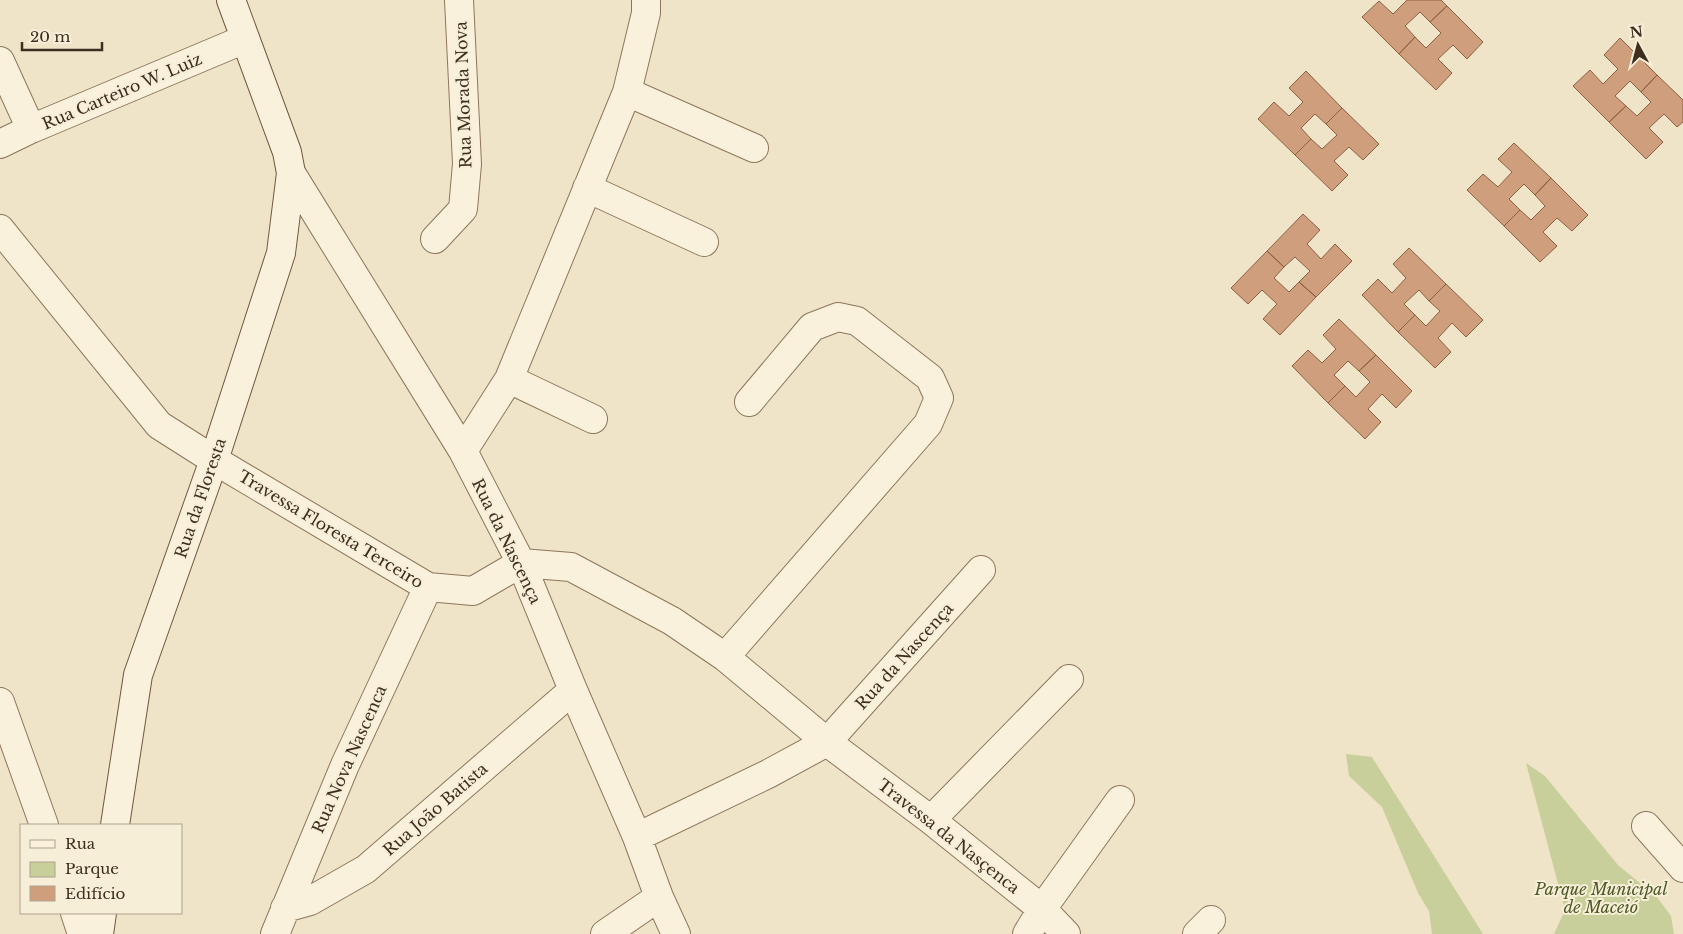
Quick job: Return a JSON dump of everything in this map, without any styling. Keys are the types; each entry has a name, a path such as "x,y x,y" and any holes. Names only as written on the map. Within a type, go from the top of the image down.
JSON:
{"street":[{"path":"231,0 287,152 290,173"},
{"name":"Rua Morada Nova","path":"435,239 463,209 467,164 459,0"},
{"path":"463,452 510,379 627,92 646,13 646,0"},
{"name":"Rua Carteiro W. Luiz","path":"0,144 31,129 245,39"},
{"path":"0,61 31,129"},
{"path":"627,92 754,148"},
{"name":"Rua da Nascença","path":"290,173 463,452 521,563 572,690 637,837 659,897 676,934"},
{"name":"Rua da Floresta","path":"115,824 138,675 214,460 281,253 290,173"},
{"path":"587,188 704,242"},
{"name":"Travessa Floresta Terceiro","path":"0,229 159,425 214,460 428,587 473,591 521,563"},
{"path":"725,657 928,424 939,398 930,378 857,322 838,317 812,327 749,402"},
{"path":"510,379 593,419"},
{"name":"Travessa da Nasçenca","path":"521,563 571,567 672,621 725,657 827,742 931,820 1042,909 1066,934"},
{"name":"Rua da Nascença","path":"827,742 981,570"},
{"name":"Rua Nova Nascenca","path":"276,934 344,765 428,587"},
{"path":"931,820 1069,679"},
{"name":"Rua João Batista","path":"286,908 310,901 366,869 572,690"},
{"path":"0,702 44,824"},
{"path":"637,837 768,774 827,742"},
{"path":"1028,934 1042,909 1120,800"},
{"path":"1646,826 1683,868"},
{"path":"605,934 659,897"},
{"path":"75,914 82,934"},
{"path":"99,934 102,914"}],"green space":[{"path":"1346,754 1372,757 1483,934 1432,934 1429,911 1418,893 1382,807 1349,776"},
{"name":"Parque Municipal de Maceió","path":"1526,763 1545,776 1618,865 1657,897 1671,916 1674,934 1554,934 1565,910"}],"building":[{"path":"1407,0 1441,0 1447,6 1430,22 1420,12 1405,26 1415,37 1399,54 1362,17 1379,1 1393,14"},
{"path":"1447,6 1483,42 1467,59 1453,45 1438,59 1452,73 1436,90 1399,54 1415,37 1426,48 1441,33 1430,22"},
{"path":"1620,38 1657,75 1641,92 1630,81 1615,96 1626,106 1609,122 1573,86 1590,70 1603,84 1618,69 1604,55"},
{"path":"1306,71 1342,108 1326,124 1315,114 1301,128 1311,139 1295,155 1258,119 1274,102 1289,116 1303,102 1289,88"},
{"path":"1657,75 1683,100 1683,122 1677,127 1664,114 1649,128 1663,142 1646,159 1609,122 1626,106 1637,116 1651,102 1641,92"},
{"path":"1342,108 1379,144 1363,160 1349,147 1334,161 1348,175 1332,191 1295,155 1311,139 1322,149 1337,135 1326,124"},
{"path":"1514,143 1551,178 1535,195 1524,184 1509,199 1520,210 1504,226 1467,190 1483,174 1498,187 1512,172 1498,159"},
{"path":"1551,178 1588,215 1572,231 1557,218 1543,232 1557,246 1540,262 1504,226 1520,210 1531,220 1545,206 1535,195"},
{"path":"1303,214 1320,230 1307,244 1321,259 1335,244 1352,261 1316,297 1299,282 1310,271 1295,257 1284,267 1267,251"},
{"path":"1409,248 1446,284 1429,301 1419,290 1404,304 1415,315 1398,332 1362,295 1378,279 1392,293 1406,278 1393,264"},
{"path":"1267,251 1284,267 1274,278 1289,292 1299,282 1316,297 1280,335 1263,319 1277,304 1262,290 1248,304 1231,288"},
{"path":"1446,284 1483,320 1466,337 1452,323 1438,338 1451,352 1435,368 1398,332 1415,315 1426,326 1440,311 1429,301"},
{"path":"1339,319 1376,355 1359,371 1348,361 1334,375 1345,386 1328,403 1292,366 1308,350 1322,363 1336,349 1323,335"},
{"path":"1376,355 1412,391 1396,408 1382,394 1368,409 1381,422 1365,439 1328,403 1345,386 1356,397 1370,382 1359,371"}]}
